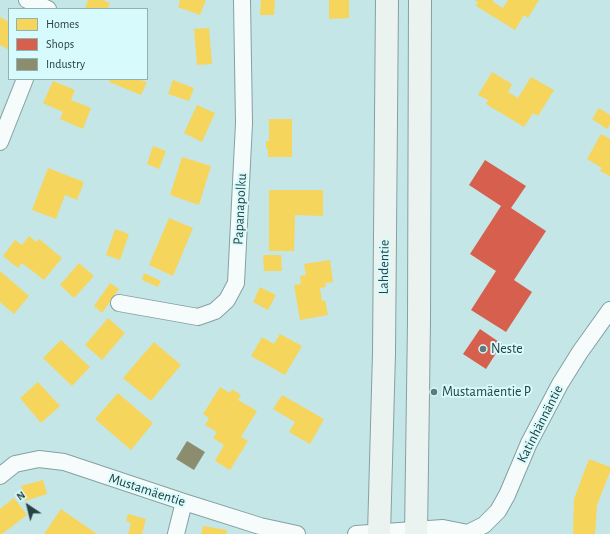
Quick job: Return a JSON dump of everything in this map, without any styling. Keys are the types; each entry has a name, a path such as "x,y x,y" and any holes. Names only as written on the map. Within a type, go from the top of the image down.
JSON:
{"main road":[{"name":"Lahdentie","path":"379,534 384,353 387,0"},
{"path":"416,532 420,314 420,0"}],"street":[{"path":"27,0 46,8"},
{"name":"Papanapolku","path":"119,303 198,317 215,312 227,300 236,283 244,122 242,0"},
{"path":"0,142 25,80"},
{"name":"Katinhännäntie","path":"416,532 443,528 467,533 484,525 498,511 507,495 529,443 560,384 580,352 610,310"},
{"name":"Mustamäentie","path":"0,476 15,464 39,459 64,462 260,526 297,534"},
{"path":"176,534 184,502"},
{"path":"356,534 416,532"}],"building: Homes":[{"path":"88,0 103,0 110,3 108,8 85,8"},
{"path":"180,0 206,0 200,15 178,7"},
{"path":"261,0 275,0 274,15 260,15"},
{"path":"329,0 349,0 349,18 329,19"},
{"path":"474,0 494,0 493,2 503,8 508,0 539,0 528,18 524,15 515,30 476,6 478,2"},
{"path":"0,17 8,21 8,49 0,45"},
{"path":"209,28 212,64 197,65 194,29"},
{"path":"492,72 512,84 508,92 518,98 531,77 554,90 538,116 533,113 524,127 486,104 488,100 478,95"},
{"path":"110,80 141,80 147,82 141,95 109,82"},
{"path":"173,80 194,88 189,101 168,94"},
{"path":"53,81 75,90 71,100 91,108 83,129 60,119 63,112 43,103"},
{"path":"197,105 215,113 202,142 184,133"},
{"path":"599,108 610,115 610,125 607,129 592,119"},
{"path":"269,119 292,119 292,157 268,157 266,141 269,141"},
{"path":"601,134 610,139 610,176 600,171 602,168 587,159"},
{"path":"153,146 166,151 159,169 147,164"},
{"path":"182,157 211,166 199,205 170,195"},
{"path":"48,168 84,182 77,200 65,195 56,219 32,210"},
{"path":"269,190 323,190 323,216 295,215 294,251 269,251"},
{"path":"169,218 193,228 173,276 149,265"},
{"path":"115,229 129,234 120,260 106,255"},
{"path":"29,236 36,242 39,239 62,258 44,280 22,263 18,268 3,256 15,240 22,245"},
{"path":"263,255 281,255 282,271 264,271"},
{"path":"330,260 333,282 325,283 326,287 320,288 322,301 325,300 328,315 300,320 294,285 301,284 300,276 306,275 304,264"},
{"path":"79,263 94,276 74,298 60,285"},
{"path":"0,271 29,296 14,314 0,302"},
{"path":"144,273 161,281 158,287 142,280"},
{"path":"110,283 119,289 102,313 94,306"},
{"path":"260,287 276,295 268,310 253,302"},
{"path":"108,318 125,333 102,360 85,345"},
{"path":"280,334 302,346 285,375 251,356 262,337 274,344"},
{"path":"61,340 90,367 72,386 43,358"},
{"path":"154,342 181,365 151,401 123,378"},
{"path":"38,382 60,406 41,423 20,398"},
{"path":"220,387 230,393 232,389 241,395 238,400 257,411 241,437 248,441 230,470 215,461 224,445 213,438 217,432 205,425 209,418 203,414"},
{"path":"118,393 153,423 131,450 95,419"},
{"path":"282,395 324,419 310,444 289,432 295,422 273,409"},
{"path":"589,459 610,467 610,472 597,505 595,534 573,534 574,499"},
{"path":"43,480 47,494 25,501 21,486"},
{"path":"14,498 27,515 0,534 0,509"},
{"path":"61,509 97,534 44,534"},
{"path":"128,514 146,519 142,534 128,534 131,523 126,521"},
{"path":"203,526 227,530 226,534 201,534"}],"building: Shops":[{"path":"485,160 526,186 511,208 546,231 514,280 532,292 506,332 471,310 496,271 470,254 501,206 469,185"},
{"name":"Neste","path":"480,329 502,344 486,369 463,354"}],"building: Industry":[{"path":"187,441 205,452 194,470 176,459"}],"place":[{"name":"Neste","path":"483,349"},
{"name":"Mustamäentie P","path":"434,392"}]}
